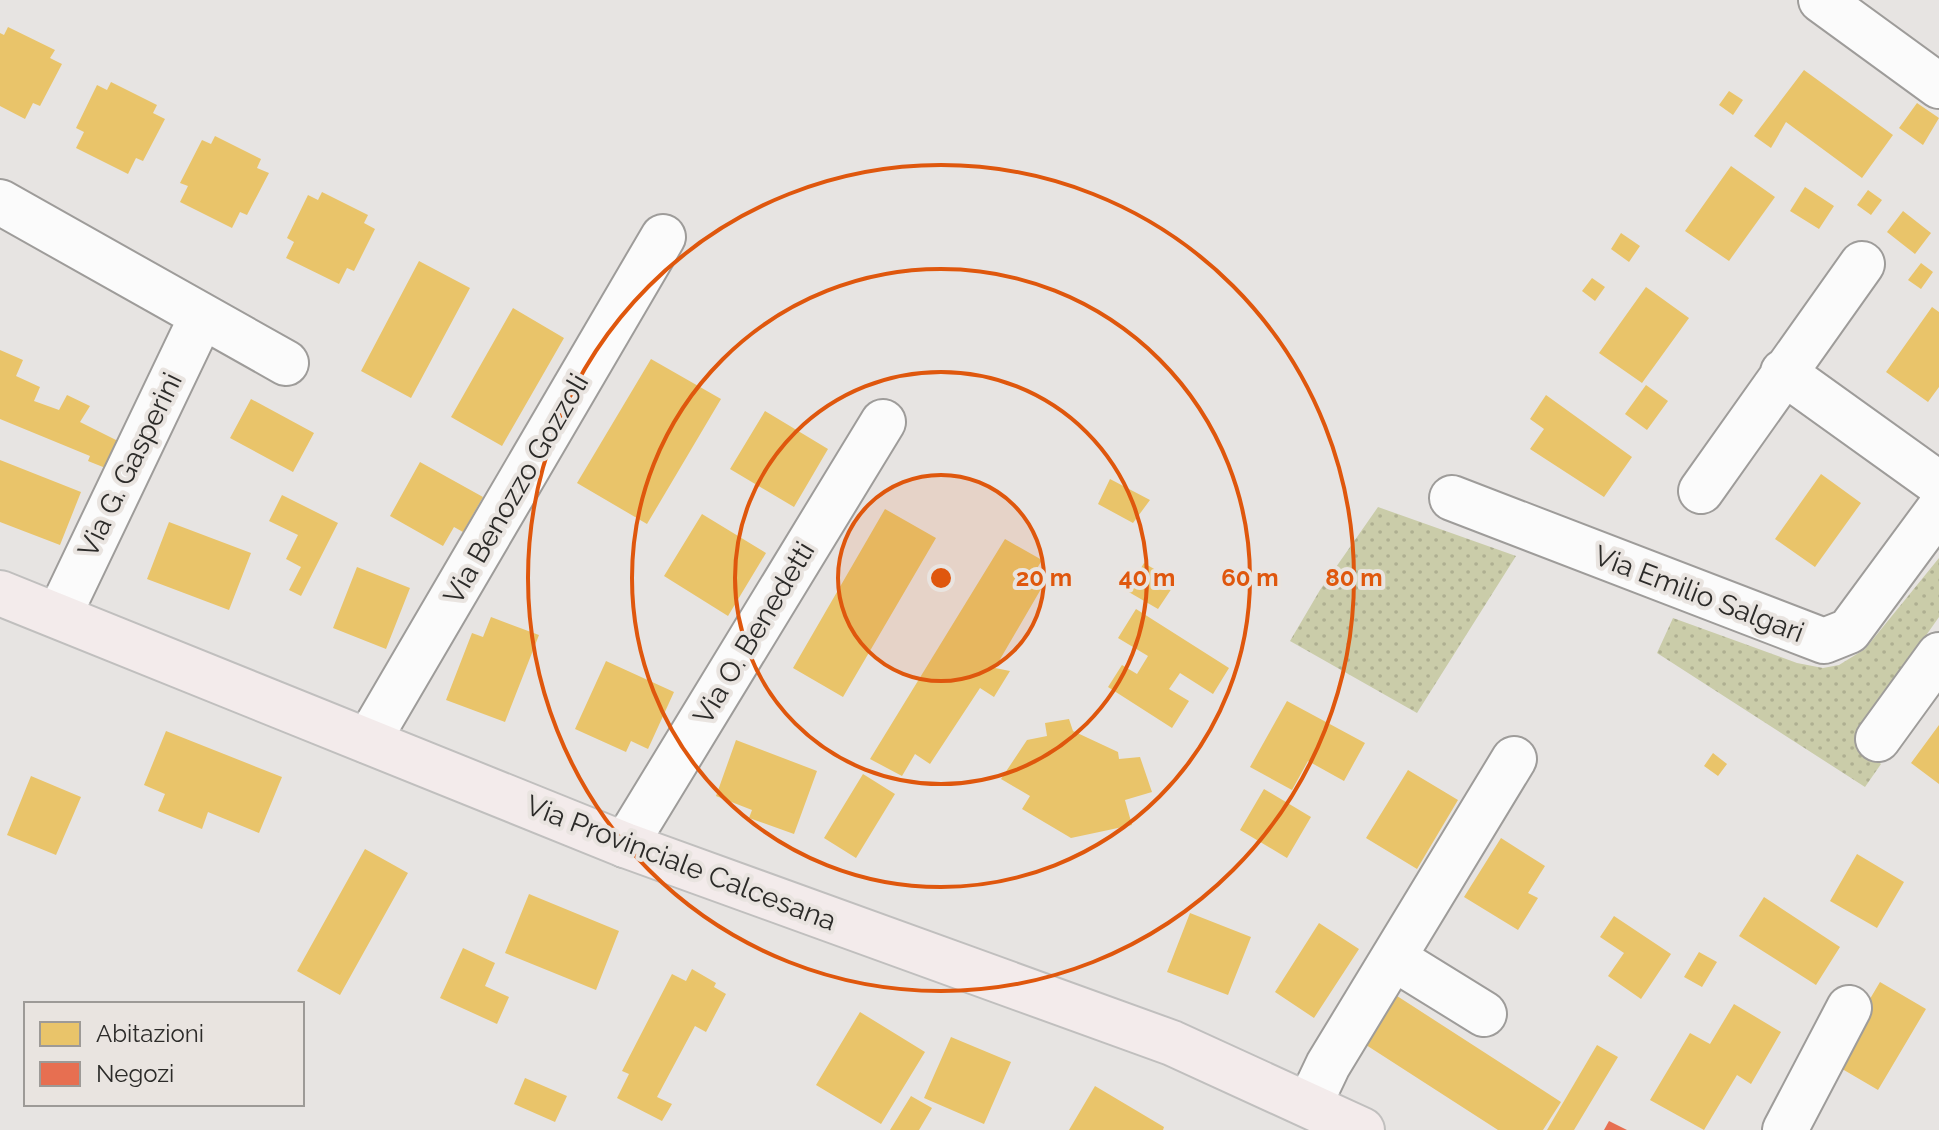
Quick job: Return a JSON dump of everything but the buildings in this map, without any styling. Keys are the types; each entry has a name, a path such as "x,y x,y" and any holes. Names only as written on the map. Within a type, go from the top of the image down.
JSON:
{"main road":[{"name":"Via Provinciale Calcesana","path":"0,593 625,845 1172,1043 1362,1130"}],"street":[{"path":"1821,0 1939,86"},
{"path":"0,202 286,363"},
{"name":"Via Benozzo Gozzoli","path":"368,741 663,237"},
{"path":"1701,491 1862,264"},
{"name":"Via G. Gasperini","path":"59,615 202,316"},
{"path":"1783,372 1939,484"},
{"name":"Via O. Benedetti","path":"625,845 883,422"},
{"name":"Via Emilio Salgari","path":"1452,498 1824,641 1849,631 1939,509"},
{"path":"1878,739 1939,655"},
{"path":"1309,1105 1328,1065 1514,759"},
{"path":"1395,959 1484,1014"},
{"path":"1785,1130 1849,1008"}],"green space":[{"path":"1378,507 1516,556 1417,713 1290,641 1320,590"},
{"path":"1939,558 1939,617 1858,732 1860,745 1881,764 1865,787 1657,653 1673,618 1797,663 1823,668 1839,665 1865,649"}]}
